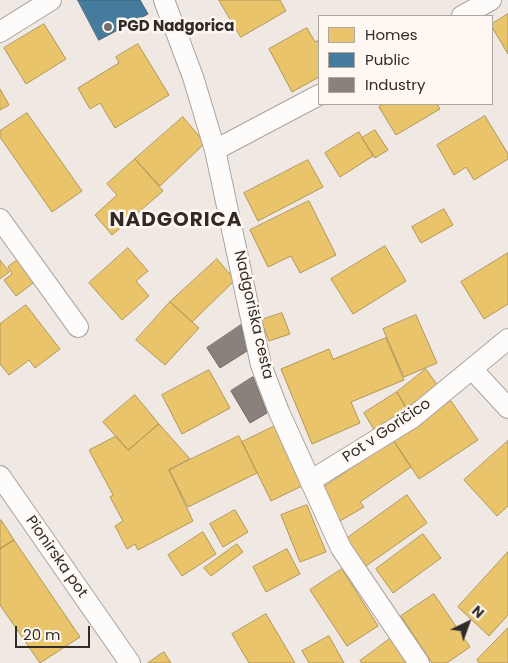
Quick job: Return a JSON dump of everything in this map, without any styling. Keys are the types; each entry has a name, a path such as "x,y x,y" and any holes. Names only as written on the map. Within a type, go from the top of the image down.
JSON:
{"street":[{"path":"0,32 51,0"},
{"path":"464,15 491,0"},
{"name":"Nadgoriška cesta","path":"169,2 215,150 261,365 279,412 341,548 419,663"},
{"path":"215,150 318,96"},
{"path":"0,219 78,327"},
{"name":"Pot v Goričico","path":"310,481 412,418 508,339"},
{"path":"472,369 508,408"},
{"name":"Pionirska pot","path":"0,476 130,663"}],"building: Homes":[{"path":"219,0 280,0 286,11 241,37"},
{"path":"508,14 508,54 493,29 493,23"},
{"path":"44,24 66,59 26,84 4,48"},
{"path":"307,28 315,42 318,40 318,78 292,92 269,49"},
{"path":"138,44 169,95 115,128 100,103 90,109 78,88 119,63 116,57"},
{"path":"0,89 9,105 0,110"},
{"path":"382,105 438,105 440,109 396,135 379,107"},
{"path":"27,113 82,191 52,212 0,137 0,131"},
{"path":"485,116 508,154 508,159 474,180 466,167 454,175 437,145"},
{"path":"183,117 205,143 160,186 135,159"},
{"path":"375,130 388,150 375,158 362,138"},
{"path":"359,132 373,156 340,177 325,153"},
{"path":"135,159 163,191 112,235 95,215 117,195 107,184"},
{"path":"308,160 323,187 258,221 244,193"},
{"path":"309,201 336,255 300,273 291,256 268,267 250,230"},
{"path":"444,209 453,225 421,243 412,227"},
{"path":"385,246 406,281 353,314 331,279"},
{"path":"128,248 148,271 136,281 149,296 122,320 89,283"},
{"path":"508,253 508,304 484,319 461,282"},
{"path":"20,258 37,280 16,296 4,280 12,274 8,267"},
{"path":"217,259 235,280 192,322 170,302"},
{"path":"0,260 9,272 0,279"},
{"path":"170,302 199,328 165,365 136,340"},
{"path":"26,305 60,349 35,368 29,360 9,375 0,364 0,324"},
{"path":"282,313 290,334 269,341 261,320"},
{"path":"416,315 437,363 404,377 383,329"},
{"path":"386,338 404,380 351,402 360,423 312,444 281,369 329,349 333,359"},
{"path":"426,369 438,386 409,413 397,392"},
{"path":"209,370 230,408 182,434 162,395"},
{"path":"397,392 409,413 376,433 364,413"},
{"path":"135,395 159,424 128,450 103,422"},
{"path":"451,401 478,440 419,479 393,440"},
{"path":"159,424 190,459 169,470 193,521 138,550 135,544 127,549 115,526 123,521 110,497 113,495 89,450 116,436 128,450"},
{"path":"275,426 304,485 271,501 242,442"},
{"path":"239,436 257,473 188,507 169,470"},
{"path":"393,440 411,467 360,502 364,507 340,521 321,489"},
{"path":"508,441 508,506 497,516 464,480"},
{"path":"407,495 427,523 366,566 346,539"},
{"path":"307,505 326,552 300,562 281,515"},
{"path":"235,510 248,532 223,547 210,524"},
{"path":"0,521 14,540 0,549"},
{"path":"203,532 216,554 182,576 168,555"},
{"path":"423,534 441,558 393,593 376,569"},
{"path":"14,540 80,637 40,663 0,605 0,549"},
{"path":"237,544 243,552 211,576 204,568"},
{"path":"287,549 300,574 266,592 253,567"},
{"path":"508,552 508,615 489,636 458,607"},
{"path":"342,569 378,626 347,646 310,590"},
{"path":"434,594 470,647 447,663 432,663 401,616"},
{"path":"266,614 295,663 249,663 232,634"},
{"path":"508,628 508,663 479,663 477,660"},
{"path":"329,636 344,663 309,663 302,651"},
{"path":"391,638 409,663 362,663 360,661"},
{"path":"164,652 171,663 148,663"}],"building: Public":[{"name":"PGD Nadgorica","path":"78,0 140,0 148,14 99,40"}],"building: Industry":[{"path":"241,325 247,351 220,368 207,348"},
{"path":"253,377 267,413 250,423 231,391"}],"place":[{"name":"PGD Nadgorica","path":"108,27"}],"district":[{"name":"NADGORICA","path":"176,221"}]}
